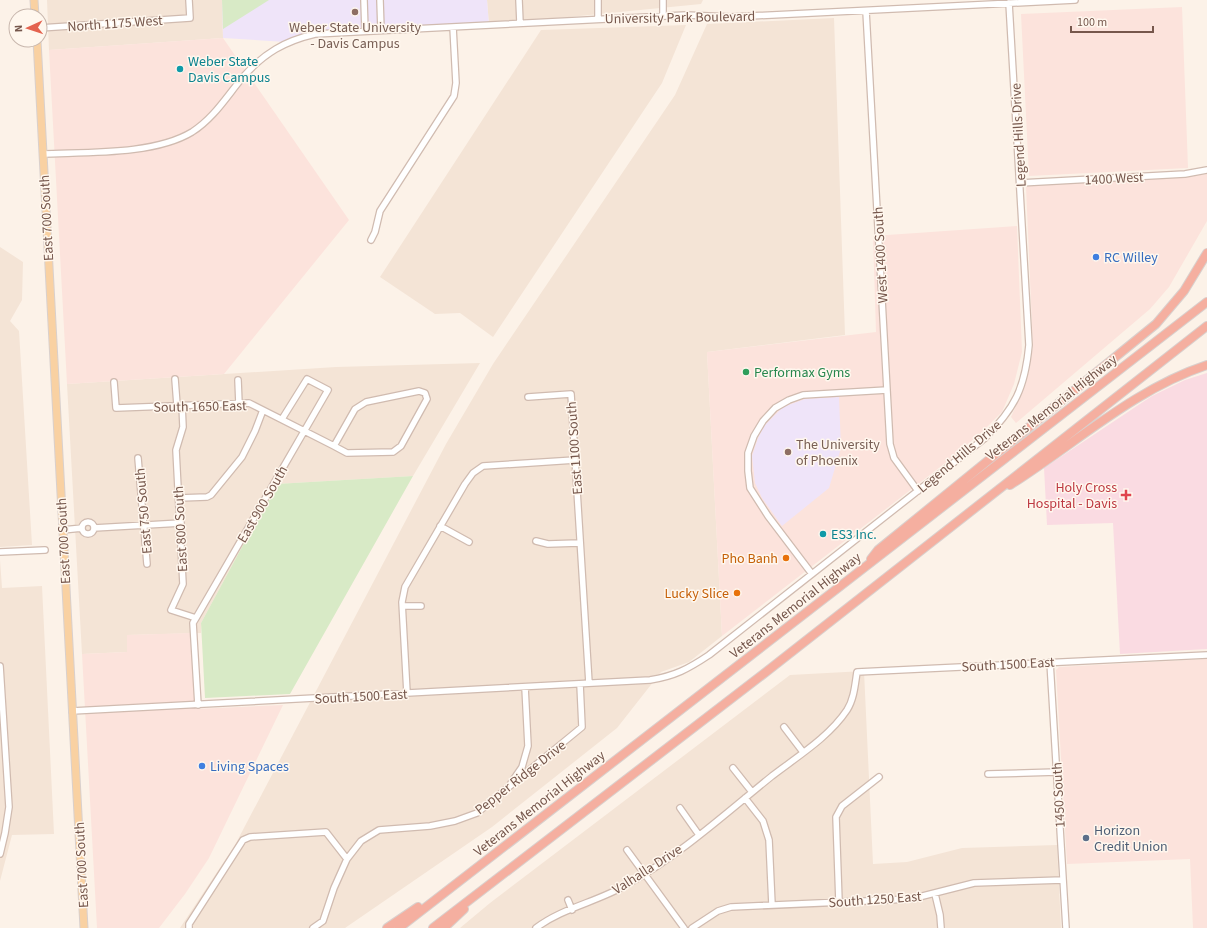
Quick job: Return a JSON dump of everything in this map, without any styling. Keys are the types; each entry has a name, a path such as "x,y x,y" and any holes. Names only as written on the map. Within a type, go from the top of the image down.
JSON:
{"highway":[{"path":"866,567 878,550 1160,320 1184,291 1207,253"},
{"name":"Veterans Memorial Highway","path":"399,928 1207,302"},
{"path":"433,928 759,677 1207,326"},
{"path":"982,501 1011,484 1145,394 1170,379 1207,365"},
{"path":"387,928 487,859"},
{"path":"444,928 454,920 476,895"}],"main road":[{"name":"East 700 South","path":"37,48 84,928"}],"street":[{"name":"North 1175 West","path":"48,27 190,18 189,0"},
{"path":"364,0 365,31"},
{"path":"380,0 381,30"},
{"path":"519,0 520,23"},
{"path":"598,0 598,19"},
{"path":"663,0 664,16"},
{"name":"University Park Boulevard","path":"43,154 149,148 182,137 201,125 224,104 243,78 267,54 286,42 315,34 686,15 731,17 866,11 919,5 1075,0"},
{"name":"Legend Hills Drive","path":"650,680 670,677 689,669 709,655 985,438 999,424 1013,405 1022,386 1029,345 1009,3"},
{"name":"West 1400 South","path":"866,11 890,444 894,458 918,491"},
{"path":"371,240 375,232 380,211 454,96 456,83 453,27"},
{"name":"1400 West","path":"1020,183 1185,174 1207,170"},
{"name":"East 800 South","path":"175,379 183,427 176,450 183,584 171,610 196,618"},
{"name":"East 900 South","path":"196,618 328,390 307,379 282,419"},
{"path":"238,380 239,404"},
{"name":"South 1650 East","path":"114,382 116,408 248,403 347,453 393,452 401,446 427,399 425,393 419,391 366,402 355,409 334,446"},
{"path":"812,574 768,516 750,488 748,453 754,436 763,421 775,408 802,395 887,390"},
{"name":"East 1100 South","path":"528,397 571,394 579,543 584,578 589,683"},
{"path":"179,498 207,497 212,495 242,457 255,431 263,410"},
{"name":"East 750 South","path":"138,458 147,564"},
{"path":"407,693 403,606 404,587 473,473 483,466 494,464 575,460"},
{"path":"63,530 82,528 84,533 88,534 93,532 94,528 180,523"},
{"path":"440,526 469,542"},
{"path":"536,541 548,544 579,543"},
{"path":"0,552 45,550"},
{"path":"403,606 421,606"},
{"path":"196,618 193,623 198,705"},
{"name":"South 1500 East","path":"857,672 1207,655"},
{"name":"1450 South","path":"1050,662 1066,928"},
{"path":"0,666 8,807 0,854"},
{"name":"Valhalla Drive","path":"536,928 546,920 608,895 644,874 699,835 832,729 848,709 854,694 857,672"},
{"name":"South 1500 East","path":"72,711 650,680"},
{"name":"Pepper Ridge Drive","path":"314,928 323,921 334,888 347,859 361,841 379,830 421,828 455,821 477,813 582,727 580,684"},
{"path":"508,788 522,767 528,746 525,687"},
{"path":"784,727 803,752"},
{"path":"733,768 752,792"},
{"path":"988,774 1057,772"},
{"path":"839,902 836,817 842,806 879,777"},
{"path":"745,798 763,821 769,840 772,905"},
{"path":"680,808 699,835"},
{"path":"189,928 188,924 243,840 250,838 326,832 347,859"},
{"path":"627,850 684,928"},
{"name":"South 1250 East","path":"692,928 718,911 731,907 910,899 935,894 974,883 1063,880"},
{"path":"935,894 940,915 941,928"},
{"path":"568,900 572,910"}],"shaded area":[{"path":"47,0 222,0 223,38 49,50"},
{"name":"Weber State University - Davis Campus","path":"222,0 487,0 489,25 331,32 286,42 223,38"},
{"path":"487,0 703,0 701,4 489,25"},
{"path":"1182,7 1188,168 1029,176 1021,14"},
{"path":"834,18 845,335 707,352 722,636 689,662 661,672 617,728 492,827 345,928 180,928 235,845 446,444 493,364 675,95 707,24"},
{"path":"686,25 662,83 493,337 460,313 435,314 380,277 541,30"},
{"path":"223,38 349,220 224,374 67,384 49,50"},
{"path":"1207,174 1207,221 1169,287 1150,309 1016,423 1011,417 1026,383 1033,348 1026,187 1030,185 1189,177"},
{"path":"1017,226 1022,352 1014,384 1002,412 953,457 722,636 707,352 876,332 873,236"},
{"path":"0,247 23,262 22,300 10,321 19,331 32,545 0,547"},
{"path":"480,363 413,476 276,484 201,623 201,633 127,635 127,652 82,654 67,384 336,367"},
{"name":"Holy Cross Hospital - Davis","path":"1207,373 1207,649 1120,654 1113,523 1047,525 1044,468 1152,396 1185,380"},
{"path":"839,397 841,448 829,488 782,526 762,498 755,483 752,456 758,438 765,425 783,407 805,399"},
{"path":"0,560 2,588 42,586 54,834 12,835 0,881"},
{"path":"192,633 195,709 283,705 209,858 185,894 159,928 97,928 82,654 127,652 127,635"},
{"path":"1207,659 1207,928 1193,928 1190,859 1067,864 1056,670 1059,667"},
{"path":"864,671 873,864 907,862 962,848 1057,845 1061,928 460,928 490,903 790,675"}],"green space":[{"path":"222,0 269,0 223,29"},
{"path":"413,476 290,694 205,698 201,623 276,484"}],"place":[{"name":"Weber State University - Davis Campus","path":"355,12"},
{"name":"Weber State Davis Campus","path":"180,69"},
{"name":"RC Willey","path":"1096,257"},
{"name":"Performax Gyms","path":"746,372"},
{"name":"The University of Phoenix","path":"788,452"},
{"name":"Holy Cross Hospital - Davis","path":"1126,495"},
{"name":"ES3 Inc.","path":"823,534"},
{"name":"Pho Banh","path":"786,558"},
{"name":"Lucky Slice","path":"737,593"},
{"name":"Living Spaces","path":"202,766"},
{"name":"Horizon Credit Union","path":"1086,838"}]}
